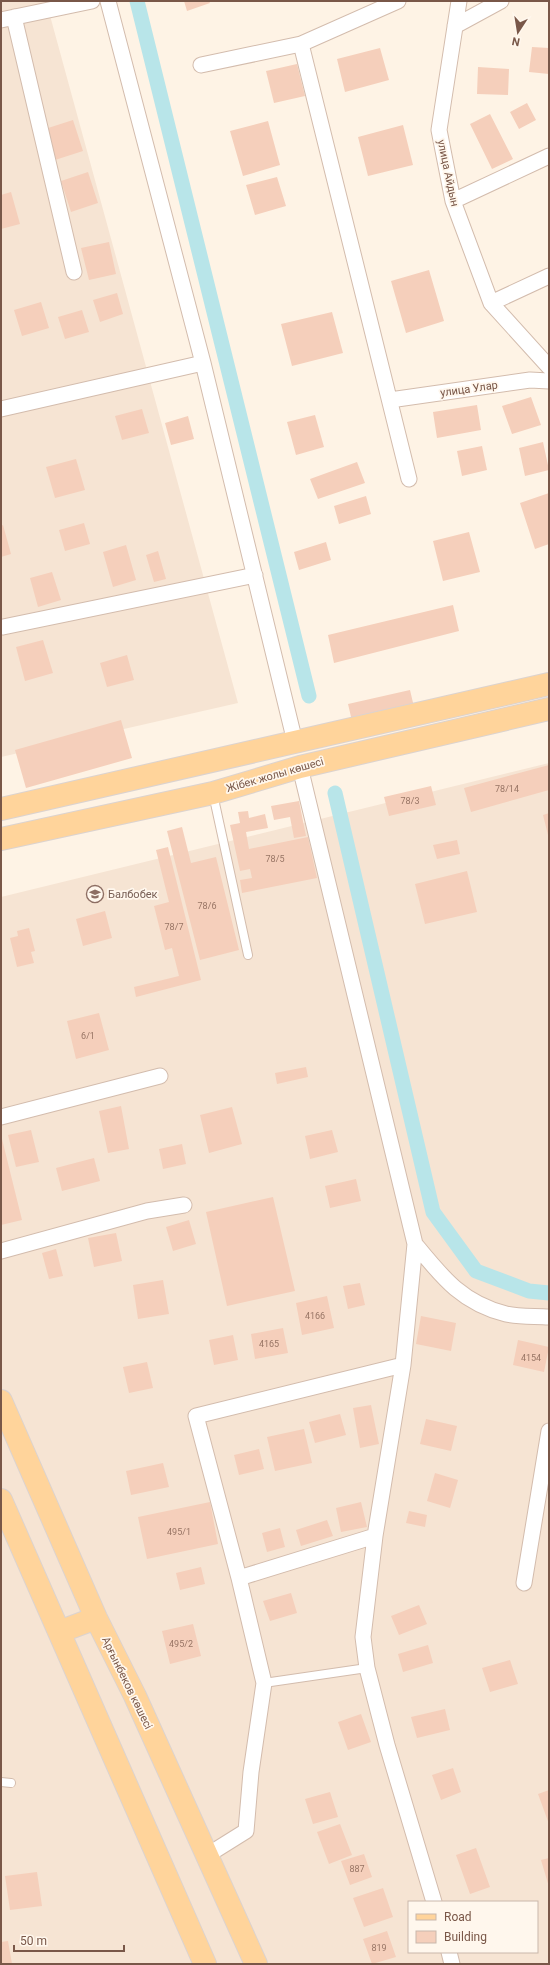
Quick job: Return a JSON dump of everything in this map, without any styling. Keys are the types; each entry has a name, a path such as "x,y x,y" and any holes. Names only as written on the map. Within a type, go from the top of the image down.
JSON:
{"main road":[{"path":"1,809 549,684"},
{"name":"Жібек жолы көшесі","path":"1,839 213,793 300,767 549,709"},
{"name":"Арғынбеков көшесі","path":"1,1401 96,1618 135,1696 256,1964"},
{"path":"1,1500 205,1964"},
{"path":"59,1632 96,1618"}],"street":[{"path":"74,272 7,19 92,1"},
{"path":"108,1 203,363 295,742"},
{"path":"201,65 301,44 398,1"},
{"name":"улица Айдын","path":"459,1 439,130 453,201 491,303 549,367"},
{"path":"455,26 501,1"},
{"path":"301,44 409,479"},
{"path":"453,201 549,156"},
{"path":"491,303 549,276"},
{"path":"1,409 203,363"},
{"name":"улица Улар","path":"390,400 530,380 549,381"},
{"path":"3,627 255,575"},
{"path":"300,767 415,1244 403,1365 374,1536 363,1637 367,1668 387,1745 434,1901"},
{"path":"1,1117 160,1076"},
{"path":"1,1250 147,1211 184,1205"},
{"path":"415,1244 446,1281 476,1304 507,1314 549,1317"},
{"path":"206,1856 246,1831 251,1772 264,1683 239,1578 196,1416 403,1365"},
{"path":"524,1583 549,1431"},
{"path":"239,1578 374,1536"},
{"path":"449,1953 452,1964"}],"lane":[{"path":"213,793 248,955"},
{"path":"264,1683 367,1668"},
{"path":"1,1782 11,1783"}],"shaded area":[{"path":"1,1 46,1 238,703 1,757"},
{"path":"549,763 549,1964 1,1964 1,897"}],"building":[{"path":"184,1 209,1 210,3 187,11"},
{"path":"532,47 549,48 549,74 529,72"},
{"path":"380,48 389,80 345,92 337,59"},
{"path":"297,64 305,96 274,103 266,71"},
{"path":"478,67 509,69 508,95 477,94"},
{"path":"527,103 536,120 519,129 510,112"},
{"path":"490,114 513,159 492,169 470,124"},
{"path":"73,120 83,151 55,160 45,129"},
{"path":"268,121 280,165 243,176 230,131"},
{"path":"403,125 413,165 368,176 358,137"},
{"path":"88,172 98,203 71,212 61,181"},
{"path":"277,177 286,206 255,215 246,185"},
{"path":"11,192 20,224 1,229 1,195"},
{"path":"109,242 116,274 89,280 81,248"},
{"path":"429,270 444,321 406,333 391,281"},
{"path":"117,293 123,314 100,322 93,300"},
{"path":"41,302 49,328 22,336 14,310"},
{"path":"82,310 89,332 65,339 58,317"},
{"path":"332,312 343,353 292,366 281,324"},
{"path":"531,397 541,425 512,434 502,406"},
{"path":"477,405 481,430 437,438 433,412"},
{"path":"142,409 149,433 122,440 115,416"},
{"path":"315,415 324,447 296,455 287,422"},
{"path":"188,416 194,439 171,445 165,423"},
{"path":"543,442 549,470 525,476 519,448"},
{"path":"482,446 487,470 462,476 457,451"},
{"path":"76,459 85,490 55,498 46,467"},
{"path":"357,462 365,483 318,499 310,479"},
{"path":"549,493 549,544 535,549 520,503"},
{"path":"366,496 371,514 339,524 334,506"},
{"path":"84,523 90,544 65,551 59,530"},
{"path":"3,525 11,554 1,557 1,526"},
{"path":"469,532 480,572 443,581 433,541"},
{"path":"326,542 331,560 299,570 294,552"},
{"path":"126,545 136,580 113,587 103,552"},
{"path":"158,551 166,579 154,582 146,555"},
{"path":"52,572 61,600 38,607 30,578"},
{"path":"453,605 459,631 334,663 328,635"},
{"path":"43,640 53,673 25,681 16,647"},
{"path":"127,655 134,680 107,687 100,663"},
{"path":"410,690 414,707 352,721 348,704"},
{"path":"121,720 132,758 26,788 15,750"},
{"path":"549,765 549,790 471,812 464,788"},
{"path":"431,786 436,805 389,816 384,797"},
{"path":"299,801 306,836 294,838 290,817 274,820 271,806"},
{"path":"248,811 249,818 265,814 268,828 246,832 249,849 308,837 317,878 242,893 240,880 252,878 250,869 240,871 230,825 240,823 238,812"},
{"path":"549,813 549,835 548,835 543,815"},
{"path":"182,827 191,863 216,857 239,950 200,960 167,831"},
{"path":"457,840 460,854 437,859 433,845"},
{"path":"168,847 201,980 136,997 134,987 179,976 172,948 165,950 154,906 169,902 156,850"},
{"path":"467,871 477,912 425,924 415,884"},
{"path":"105,911 112,938 83,946 76,919"},
{"path":"29,928 35,951 31,952 34,963 17,967 10,938 18,936 17,931"},
{"path":"99,1013 109,1050 76,1059 67,1021"},
{"path":"306,1067 308,1077 277,1084 275,1073"},
{"path":"121,1106 129,1149 108,1153 99,1111"},
{"path":"232,1107 242,1144 209,1153 200,1115"},
{"path":"31,1130 39,1162 16,1167 8,1135"},
{"path":"332,1130 338,1152 310,1159 305,1136"},
{"path":"2,1139 22,1220 1,1225 1,1140"},
{"path":"182,1144 186,1164 163,1169 159,1149"},
{"path":"94,1158 100,1181 62,1191 56,1168"},
{"path":"356,1179 361,1201 330,1208 325,1186"},
{"path":"273,1197 295,1291 227,1306 206,1212"},
{"path":"189,1220 196,1244 173,1251 166,1227"},
{"path":"116,1233 122,1261 94,1267 88,1238"},
{"path":"56,1249 63,1276 49,1279 42,1253"},
{"path":"163,1280 169,1314 138,1319 133,1285"},
{"path":"360,1283 365,1305 348,1309 343,1286"},
{"path":"327,1296 334,1328 302,1335 296,1303"},
{"path":"421,1316 456,1323 451,1351 416,1344"},
{"path":"283,1328 288,1353 255,1359 251,1334"},
{"path":"233,1335 238,1360 214,1365 209,1340"},
{"path":"518,1340 549,1347 544,1372 513,1365"},
{"path":"147,1362 153,1388 129,1393 123,1367"},
{"path":"371,1405 379,1444 360,1448 353,1408"},
{"path":"340,1414 346,1435 315,1443 309,1422"},
{"path":"426,1419 457,1426 451,1451 420,1444"},
{"path":"304,1429 312,1463 275,1471 267,1437"},
{"path":"259,1449 264,1469 239,1475 234,1455"},
{"path":"163,1463 169,1487 131,1495 126,1471"},
{"path":"435,1473 458,1480 450,1508 427,1501"},
{"path":"210,1502 218,1544 147,1559 138,1517"},
{"path":"361,1502 367,1527 341,1532 336,1508"},
{"path":"409,1511 427,1515 425,1527 406,1523"},
{"path":"327,1520 333,1536 301,1546 296,1530"},
{"path":"280,1528 285,1547 267,1552 262,1533"},
{"path":"201,1567 205,1584 180,1590 176,1573"},
{"path":"291,1593 297,1613 270,1621 263,1601"},
{"path":"419,1605 427,1624 399,1635 391,1616"},
{"path":"193,1624 201,1656 170,1664 162,1631"},
{"path":"428,1645 433,1663 403,1672 398,1654"},
{"path":"510,1660 518,1684 490,1692 482,1668"},
{"path":"445,1709 450,1730 417,1738 411,1717"},
{"path":"361,1714 371,1742 348,1750 338,1722"},
{"path":"453,1768 461,1792 441,1800 432,1775"},
{"path":"549,1790 549,1824 538,1794"},
{"path":"330,1792 338,1817 313,1824 305,1799"},
{"path":"340,1824 352,1855 329,1864 317,1832"},
{"path":"476,1848 490,1887 470,1894 456,1855"},
{"path":"364,1854 372,1877 350,1885 341,1861"},
{"path":"549,1858 549,1887 541,1860"},
{"path":"37,1872 42,1906 10,1910 5,1876"},
{"path":"383,1888 393,1917 364,1927 353,1898"},
{"path":"387,1931 396,1957 372,1964 363,1939"},
{"path":"8,1941 12,1964 1,1964 1,1942"}],"waterway":[{"path":"137,1 309,696"},
{"path":"335,793 433,1212 476,1271 529,1291 549,1293"}],"place":[{"name":"Балбобек","path":"95,894"}]}
